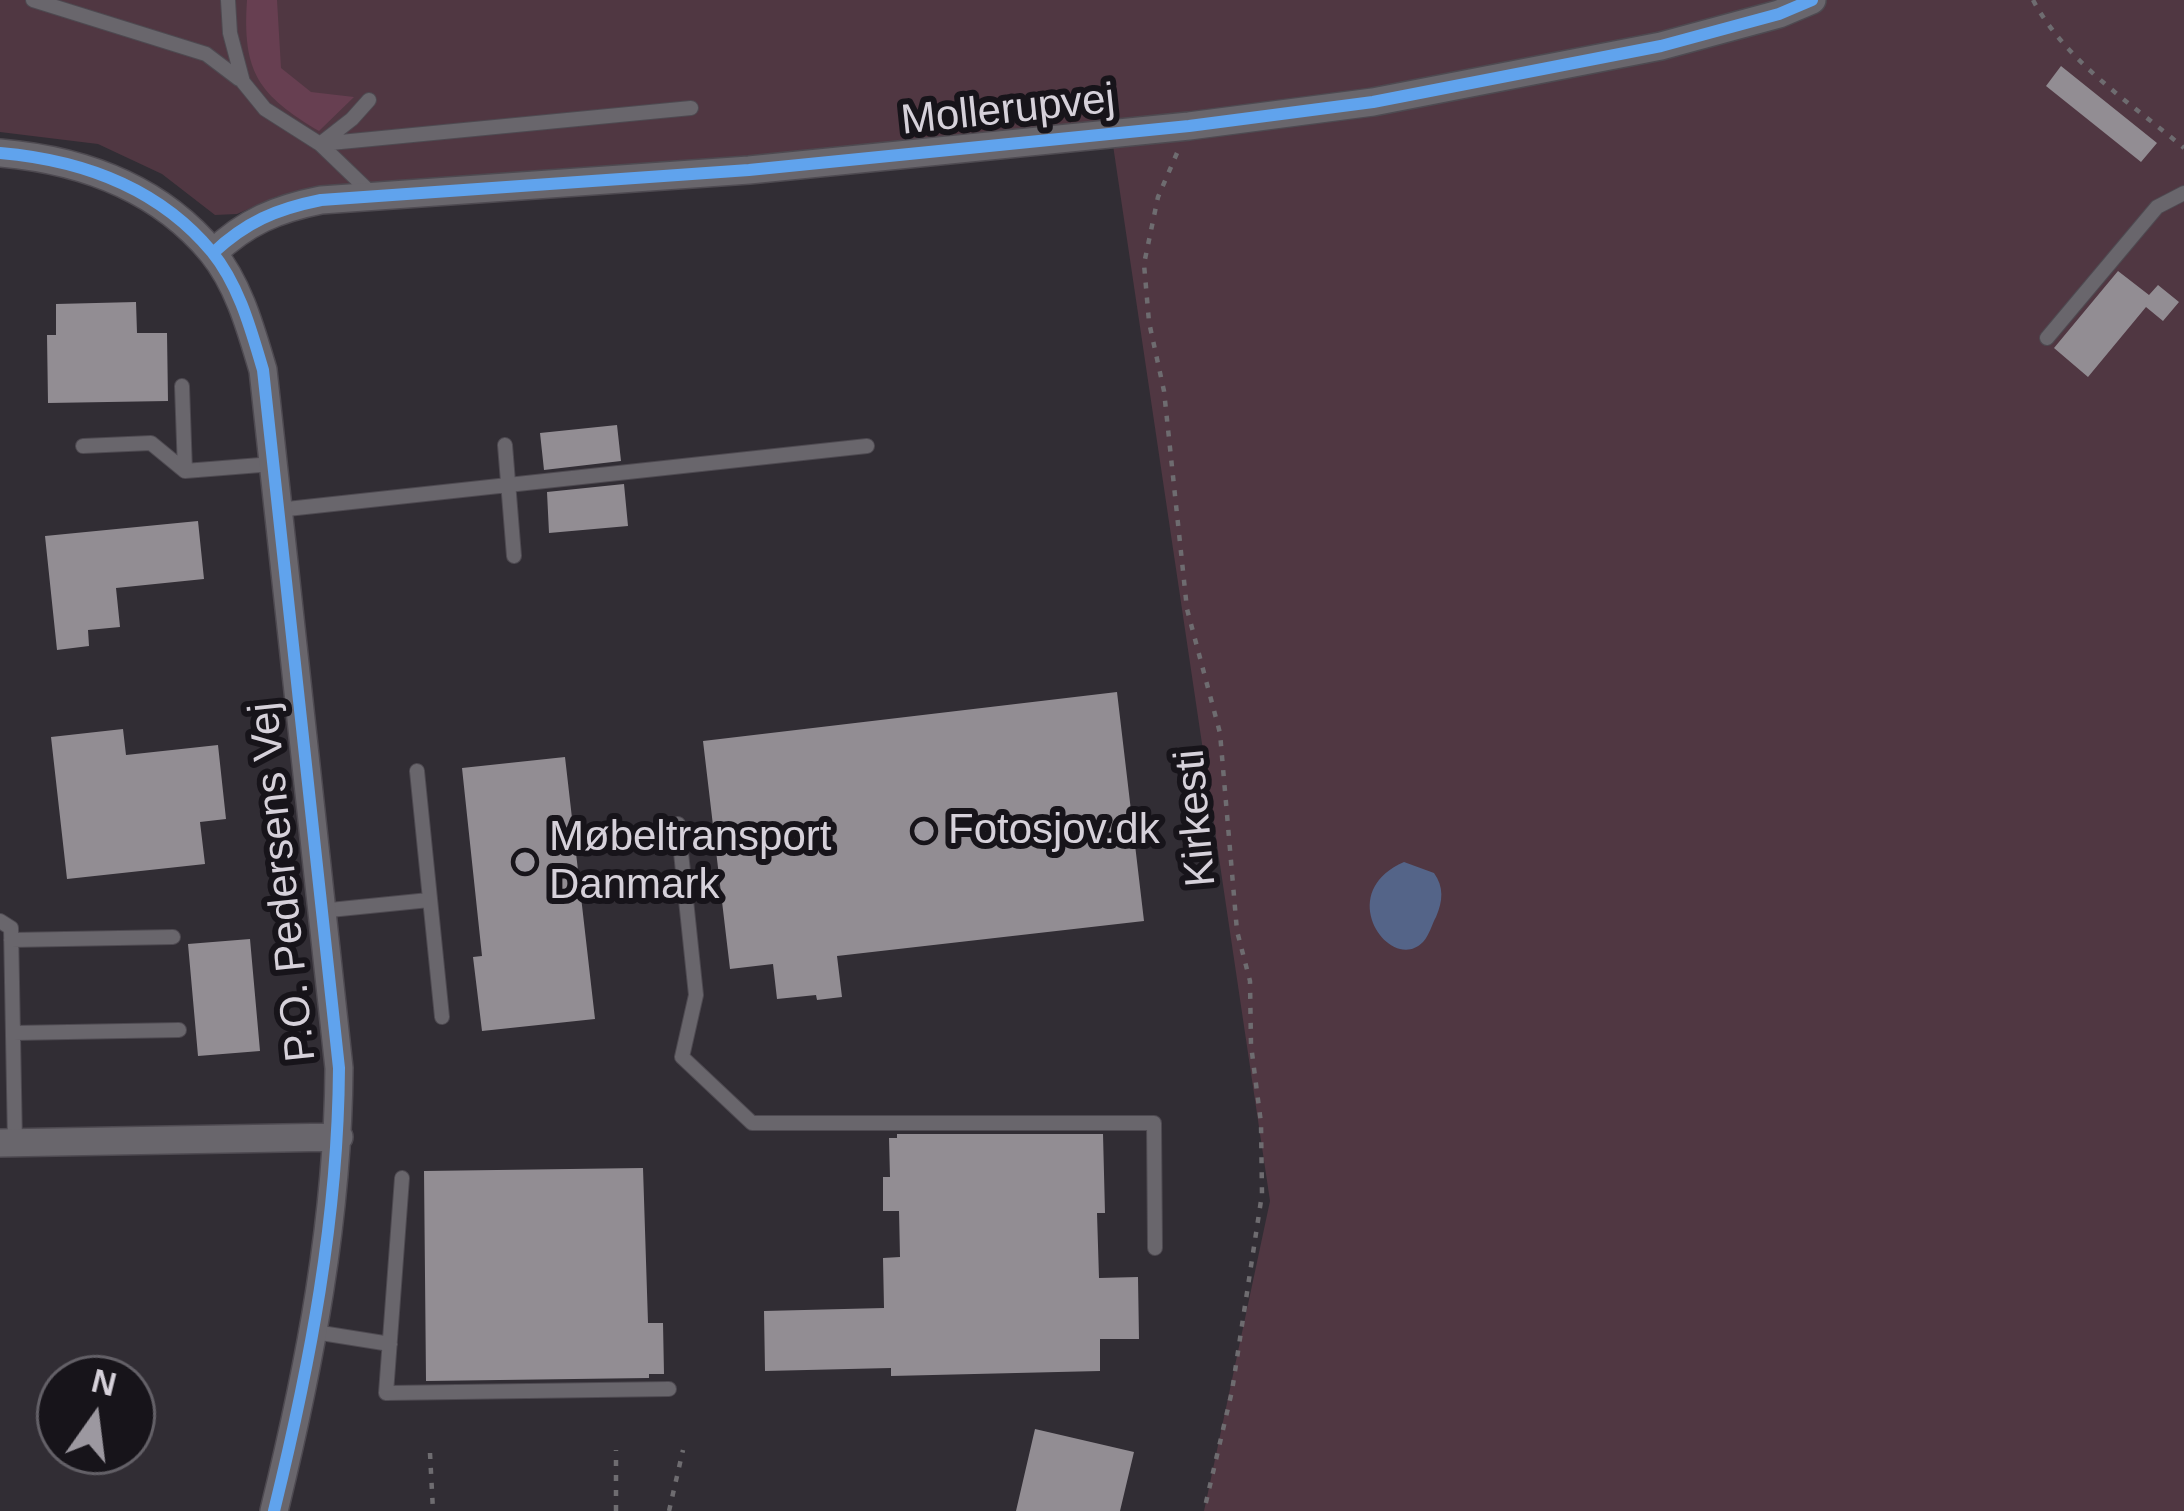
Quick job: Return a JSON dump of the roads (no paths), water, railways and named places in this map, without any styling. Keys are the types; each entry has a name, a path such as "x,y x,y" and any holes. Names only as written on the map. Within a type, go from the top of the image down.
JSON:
{"street":[{"name":"Mollerupvej","path":"213,253 264,214 321,200 749,170 1189,126 1373,102 1660,46 1779,14 1812,0"},
{"path":"0,153 92,169 137,191 213,253"},
{"name":"P.O. Pedersens Vej","path":"213,253 244,307 263,370 339,1068 339,1137 327,1261 274,1511"},
{"path":"8,1143 339,1137"}],"lane":[{"path":"32,0 206,54 227,66 265,109 320,144 374,196"},
{"path":"228,0 230,33 243,82"},
{"path":"320,144 368,100"},
{"path":"320,144 691,107"},
{"path":"2047,338 2157,207 2184,193"},
{"path":"182,386 185,471"},
{"path":"83,446 151,443 185,471 273,464"},
{"path":"505,445 514,556"},
{"path":"278,510 867,446"},
{"path":"417,771 442,1017"},
{"path":"678,824 696,995 682,1057 752,1123 1154,1124 1154,1248"},
{"path":"320,911 429,900"},
{"path":"0,921 11,928 8,1143"},
{"path":"11,940 173,937"},
{"path":"13,1033 179,1030"},
{"path":"402,1178 386,1393 669,1388"},
{"path":"315,1332 389,1344"}],"water":[{"path":"1404,862 1434,873 1441,894 1427,937 1410,949 1396,948 1384,939 1370,910 1372,892 1383,876"}],"place":[{"name":"Fotosjov.dk","path":"924,831"},
{"name":"Møbeltransport Danmark","path":"525,862"}]}
